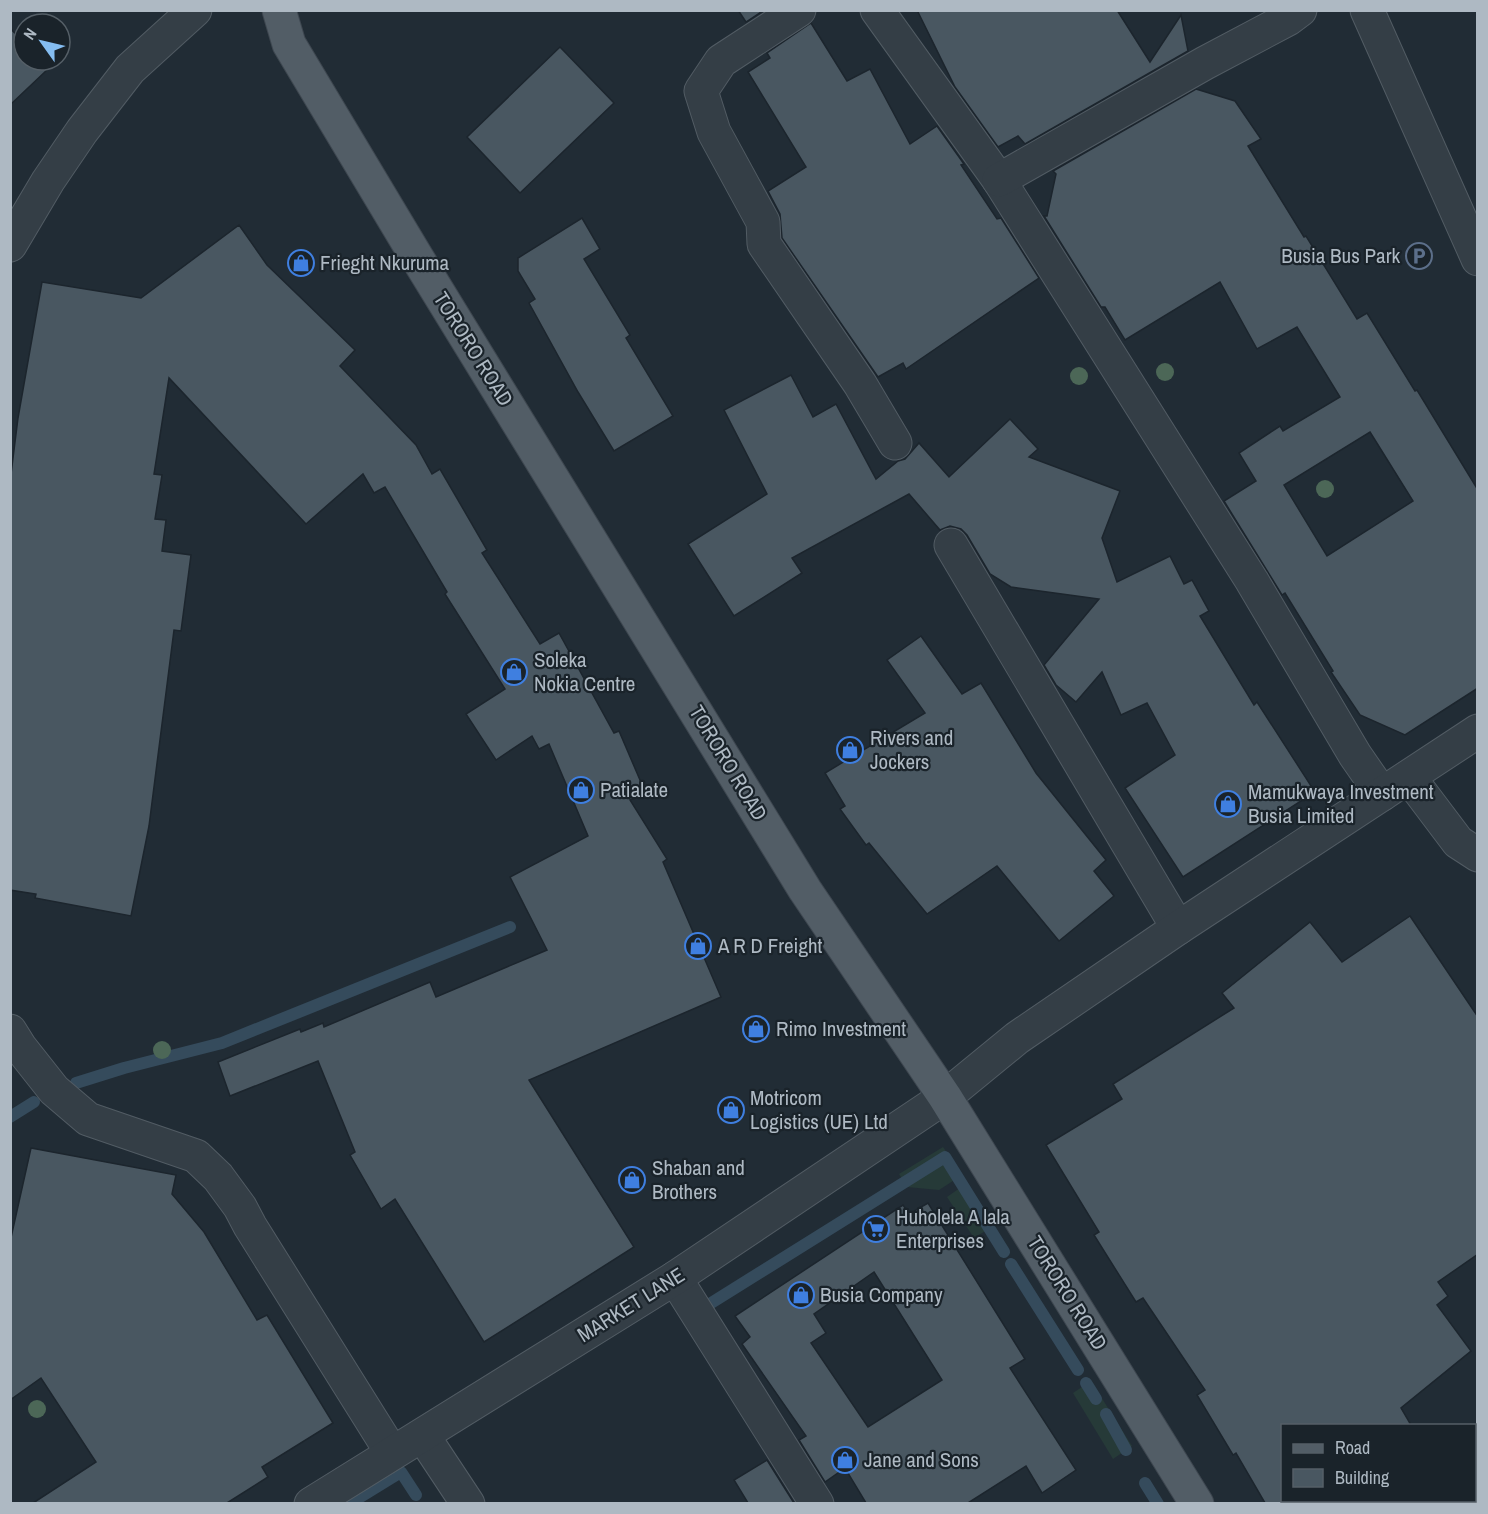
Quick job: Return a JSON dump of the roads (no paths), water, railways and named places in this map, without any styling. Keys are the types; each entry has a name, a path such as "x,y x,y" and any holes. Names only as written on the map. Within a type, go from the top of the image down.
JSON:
{"main road":[{"name":"TORORO ROAD","path":"279,10 290,44 484,368 805,890 945,1097 1197,1503"}],"street":[{"path":"10,245 48,181 82,131 130,69 195,10"},
{"path":"800,10 721,61 701,91 714,132 763,222 764,244 860,384 896,443"},
{"path":"877,10 999,180 1252,581 1355,755 1395,785 1458,842 1478,855"},
{"path":"999,180 1205,63 1288,19 1300,10"},
{"path":"1367,10 1478,259"},
{"path":"951,545 1178,928"},
{"name":"MARKET LANE","path":"311,1503 423,1436 675,1278 945,1097 1017,1038 1178,928 1478,731"},
{"path":"14,1041 54,1090 87,1119 196,1156 218,1177 240,1207 392,1453"},
{"path":"675,1278 817,1503"},
{"path":"423,1436 468,1503"}],"waterway":[{"path":"76,1083 222,1043 510,927"},
{"path":"10,1117 34,1102"},
{"path":"708,1305 945,1157 1004,1252"},
{"path":"1011,1264 1078,1370"},
{"path":"1086,1383 1096,1399"},
{"path":"1106,1414 1126,1450"},
{"path":"349,1504 401,1472 416,1495"},
{"path":"1145,1483 1158,1504"}],"place":[{"name":"Busia Bus Park","path":"1419,256"},
{"name":"Frieght Nkuruma","path":"301,263"},
{"name":"Soleka Nokia Centre","path":"514,672"},
{"name":"Rivers and Jockers","path":"850,750"},
{"name":"Patialate","path":"581,790"},
{"name":"Mamukwaya Investment Busia Limited","path":"1228,804"},
{"name":"A R D Freight","path":"698,946"},
{"name":"Rimo Investment","path":"756,1029"},
{"name":"Motricom Logistics (UE) Ltd","path":"731,1110"},
{"name":"Shaban and Brothers","path":"632,1180"},
{"name":"Huholela A lala Enterprises","path":"876,1229"},
{"name":"Busia Company","path":"801,1295"},
{"name":"Jane and Sons","path":"845,1460"}]}
